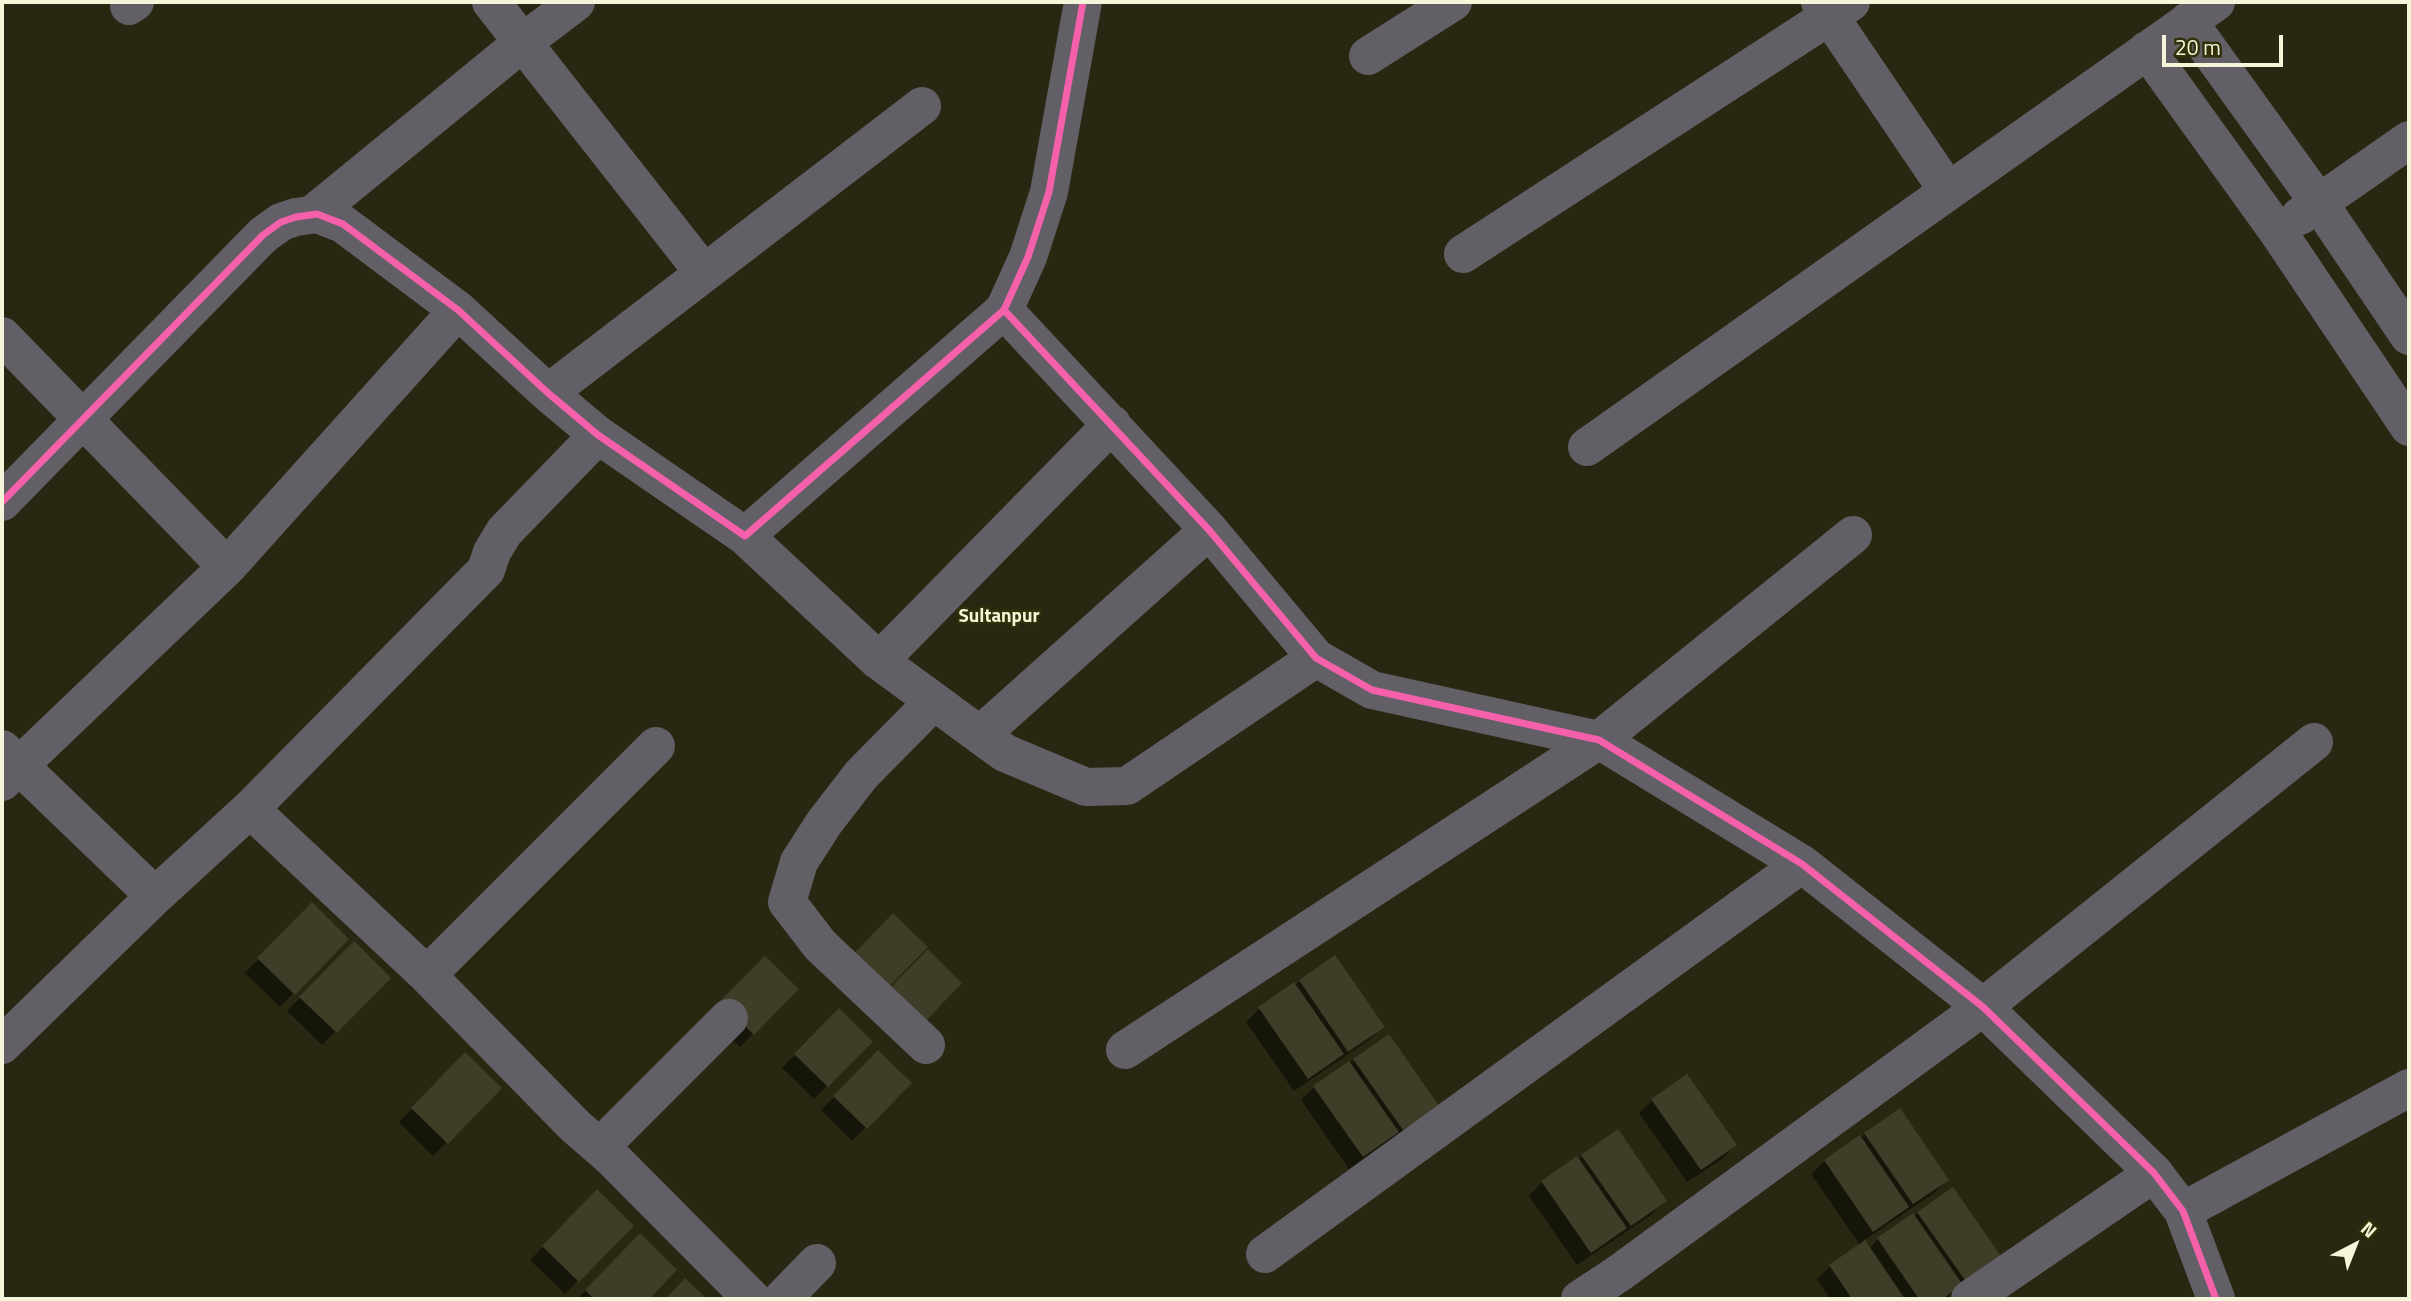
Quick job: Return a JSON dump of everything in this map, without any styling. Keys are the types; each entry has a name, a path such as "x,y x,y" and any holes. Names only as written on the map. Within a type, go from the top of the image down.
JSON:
{"street":[{"path":"491,2 704,274"},
{"path":"313,214 576,2"},
{"path":"745,536 1004,310 1028,257 1049,192 1083,2"},
{"path":"1368,57 1452,2"},
{"path":"1463,254 1834,7 1948,191"},
{"path":"1587,447 2202,11 2319,203 2409,336"},
{"path":"2147,50 2406,417"},
{"path":"548,393 922,106"},
{"path":"2278,232 2409,140"},
{"path":"2,502 263,235 281,222 296,216 313,214 343,224 458,310 598,435 745,536 879,661 1005,753 1086,787 1127,786 1316,658"},
{"path":"155,896 7,766 227,567 458,310"},
{"path":"1004,310 1209,530 1316,658 1372,690 1600,740 1802,864 1983,1007 2154,1173 2183,1211 2216,1299"},
{"path":"2,337 227,567"},
{"path":"879,661 1112,424"},
{"path":"2,1045 155,896 250,809 486,570 492,552 504,532 598,435"},
{"path":"980,734 1209,530"},
{"path":"1125,1050 1600,740 1853,535"},
{"path":"926,1045 820,945 787,902 799,862 824,823 860,775 934,701"},
{"path":"1580,1299 1626,1287 1983,1007 2314,742"},
{"path":"427,975 656,747"},
{"path":"250,809 427,975 575,1126 600,1147 752,1299"},
{"path":"1265,1254 1802,864"},
{"path":"600,1147 729,1018"},
{"path":"2183,1211 2409,1088"},
{"path":"1970,1299 2154,1173"},
{"path":"782,1299 817,1263"}],"building":[{"path":"312,902 349,939 295,995 257,958"},
{"path":"893,913 928,947 883,993 849,959"},
{"path":"354,941 391,978 337,1033 299,997"},
{"path":"928,949 962,983 918,1029 883,995"},
{"path":"1335,955 1385,1027 1348,1052 1299,980"},
{"path":"765,956 799,989 754,1035 720,1001"},
{"path":"1294,982 1344,1054 1308,1079 1258,1007"},
{"path":"839,1008 873,1042 828,1087 794,1054"},
{"path":"1389,1034 1439,1106 1403,1130 1353,1059"},
{"path":"878,1050 912,1083 867,1129 833,1096"},
{"path":"465,1052 502,1088 448,1144 411,1108"},
{"path":"1349,1061 1399,1132 1363,1157 1313,1086"},
{"path":"1687,1074 1737,1145 1701,1170 1651,1099"},
{"path":"1900,1108 1949,1180 1913,1204 1864,1133"},
{"path":"1618,1129 1667,1201 1631,1226 1581,1155"},
{"path":"1860,1135 1909,1207 1873,1232 1824,1160"},
{"path":"1577,1156 1627,1228 1591,1253 1541,1181"},
{"path":"1953,1187 2003,1259 1967,1283 1917,1212"},
{"path":"597,1189 634,1226 579,1282 542,1246"},
{"path":"1913,1213 1963,1285 1942,1299 1919,1299 1877,1238"},
{"path":"640,1233 677,1270 649,1299 594,1299 585,1290"},
{"path":"1865,1240 1905,1299 1852,1299 1829,1265"},
{"path":"685,1278 707,1299 665,1299"}],"cycle path":[{"path":"2,502 263,235 281,222 317,214 343,224 458,310 598,435 745,536 1004,310 1028,257 1049,192 1083,2"},
{"path":"1004,310 1209,530 1316,658 1372,690 1599,740 1802,864 1983,1007 2154,1173 2183,1211 2216,1299"}],"district":[{"name":"Sultanpur","path":"999,617"}]}
